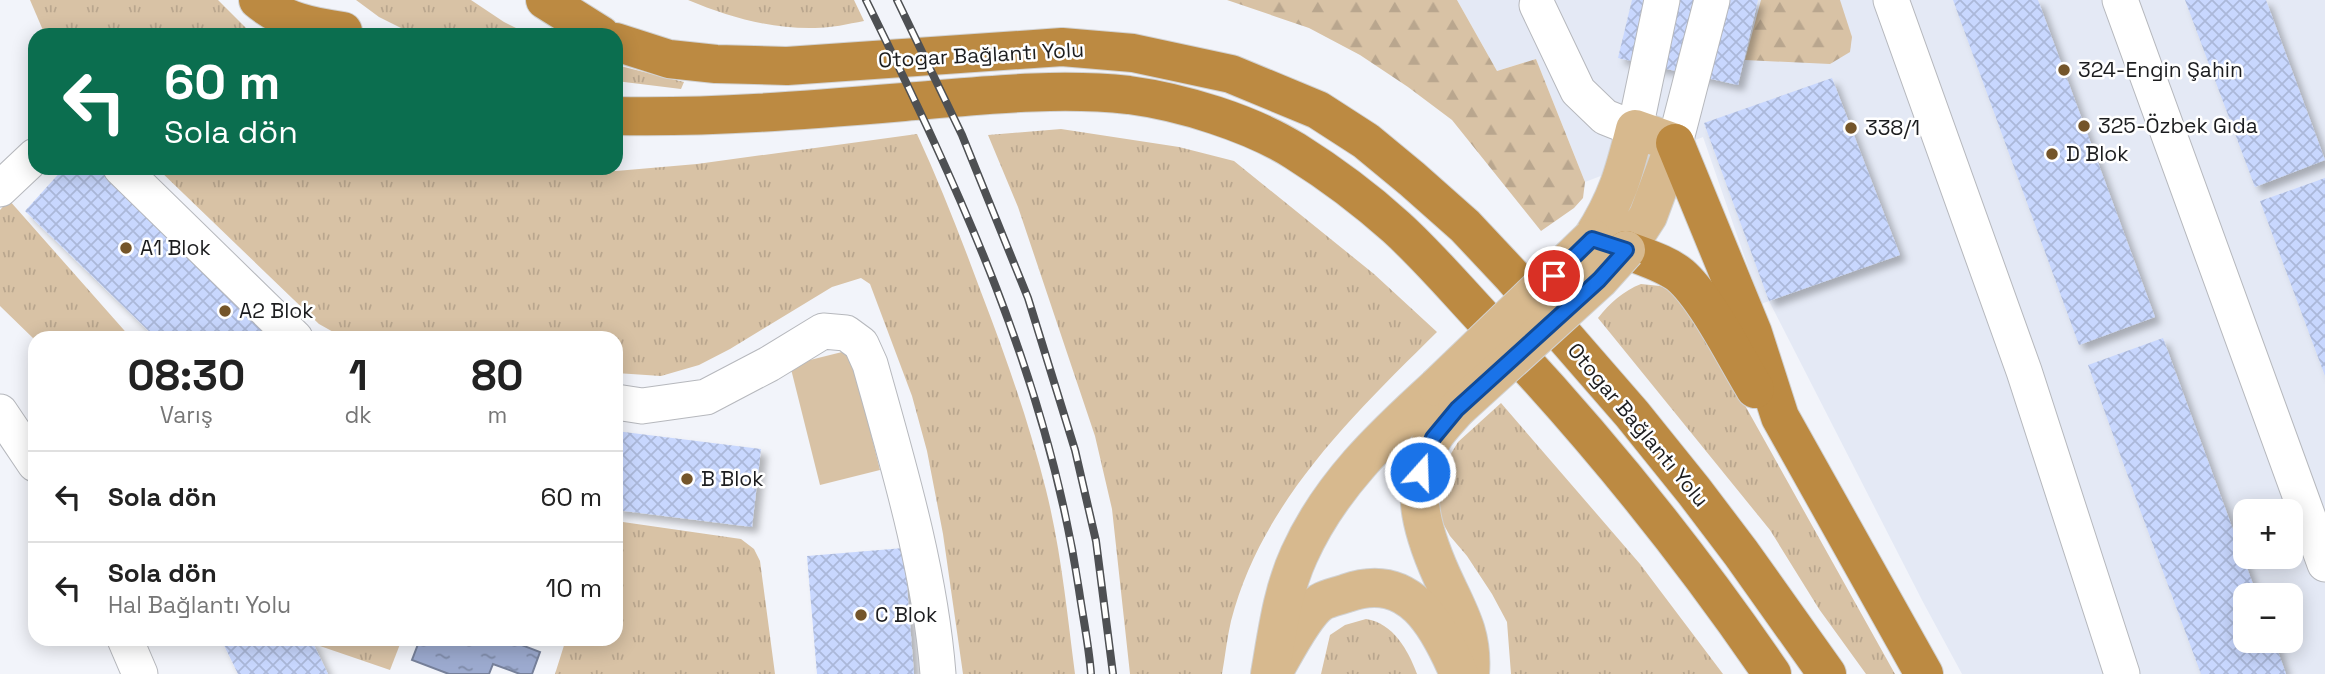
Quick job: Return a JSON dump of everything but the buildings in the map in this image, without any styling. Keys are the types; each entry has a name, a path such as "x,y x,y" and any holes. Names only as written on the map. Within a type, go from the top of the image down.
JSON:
{"highway":[{"path":"258,0 268,8 307,26 318,28"},
{"path":"308,0 340,28"},
{"path":"545,0 590,28"},
{"name":"Otogar Bağlantı Yolu","path":"623,44 669,59 716,64 787,66 1074,48 1133,53 1231,74 1318,110 1366,141 1412,179 1465,226 1512,276 1632,414 1694,491 1741,552 1827,674"},
{"name":"Otogar Bağlantı Yolu","path":"623,116 680,117 768,112 1033,92 1128,95 1187,105 1241,125 1292,149 1349,188 1397,228 1549,387 1645,503 1738,624 1772,674"},
{"path":"1675,143 1756,342 1780,416 1924,674"},
{"path":"1609,244 1653,260 1680,275 1702,301 1760,396 1780,416"}],"main road":[{"path":"1271,674 1284,599 1298,556 1336,488 1388,432 1447,398 1609,244 1648,216 1675,143 1635,129 1623,180 1608,214 1609,244"},
{"path":"1447,398 1423,461 1418,504 1423,529 1441,575 1466,626 1471,660 1470,674"},
{"path":"1271,674 1300,627 1320,603 1364,587 1393,592 1416,602 1431,620 1459,674"}],"street":[{"path":"1537,5 1578,90 1605,117 1635,129 1662,0"},
{"path":"1675,143 1712,0"},
{"path":"1891,0 2024,371 2122,674"},
{"path":"2120,0 2325,564"},
{"path":"0,189 28,163"},
{"path":"128,175 288,331"},
{"path":"623,403 642,406 706,397 823,331 846,333 861,344 870,364 908,500 936,646 938,674"},
{"path":"0,412 28,454"}],"shaded area":[{"path":"1457,0 2325,0 2325,674 1962,674 1769,301 1761,304 1703,137 1585,182 1536,59 1497,71"}],"green space":[{"path":"30,0 218,0 246,28 42,28"},
{"path":"356,0 471,0 516,28 401,28 379,17"},
{"path":"688,0 854,0 864,21 840,26 798,28 734,17"},
{"path":"1227,0 1457,0 1497,71 1536,59 1585,182 1583,198 1574,208 1541,231 1452,120 1408,87 1360,55 1309,28"},
{"path":"1761,0 1840,0 1852,37 1850,52 1830,64 1745,60"},
{"path":"623,67 684,82 681,89 623,82"},
{"path":"1061,129 1179,147 1234,161 1374,274 1437,332 1343,429 1287,500 1264,538 1245,578 1231,621 1222,674 1130,674 1112,509 1095,436 1018,207 988,135"},
{"path":"917,134 943,193 1008,365 1032,440 1056,535 1075,674 963,674 943,534 927,451 912,396 870,284 861,278 832,287 699,365 661,376 623,373 623,331 332,331 319,324 164,175 623,175 623,170 697,164"},
{"path":"9,200 125,331 28,331 28,333 0,306 0,210"},
{"path":"1641,284 1674,291 1742,400 1895,674 1866,674 1819,609 1770,530 1598,318 1617,298"},
{"path":"850,350 880,470 820,485 790,365"},
{"path":"1501,403 1640,564 1723,674 1511,674 1507,622 1492,594 1450,536 1438,514 1440,491 1449,457 1458,442"},
{"path":"623,522 741,539 754,549 760,561 775,674 555,674 564,646 623,646"},
{"path":"1366,619 1392,632 1404,647 1417,674 1321,674 1330,635 1345,625"},
{"path":"320,646 399,646 390,670"}],"water":[{"path":"417,646 524,646 540,652 532,674 520,674 493,664 489,674 449,674 412,660"}],"railway":[{"path":"866,0 966,214 1022,360 1065,511 1091,674"},
{"path":"897,0 962,135 1028,298 1075,450 1096,541 1113,674"}],"place":[{"name":"324-Engin Şahin","path":"2064,70"},
{"name":"325-Özbek Gıda","path":"2084,126"},
{"name":"338/1","path":"1851,128"},
{"name":"D Blok","path":"2052,154"},
{"name":"A1 Blok","path":"126,248"},
{"name":"A2 Blok","path":"225,311"},
{"name":"B Blok","path":"687,479"},
{"name":"C Blok","path":"861,615"}],"route":[{"path":"1420,472 1433,438 1457,409 1599,280 1626,250 1592,239 1554,276"}]}
